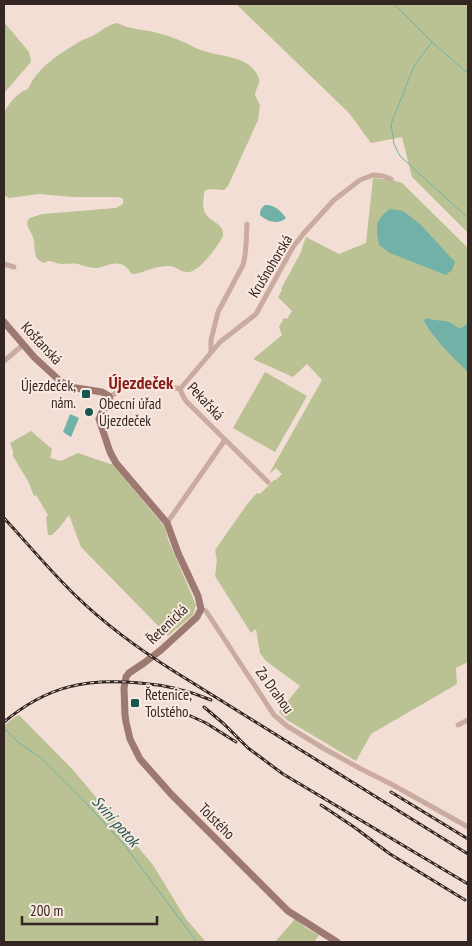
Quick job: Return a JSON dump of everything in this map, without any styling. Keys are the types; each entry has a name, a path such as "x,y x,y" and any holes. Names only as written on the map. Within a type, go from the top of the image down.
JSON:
{"street":[{"name":"Krušnohorská","path":"180,389 220,342 256,314 293,247 334,200 360,180 373,175 392,178"},
{"path":"211,352 218,312 243,265 247,224"},
{"path":"4,264 14,267"},
{"name":"Košťanská","path":"4,322 34,357 60,382 73,388 104,392 110,397"},
{"path":"4,361 23,345"},
{"name":"Pekařská","path":"110,397 134,384 148,384 180,389 186,401 268,482"},
{"name":"Řetenická","path":"110,397 110,402 101,414 100,420 110,452 115,461 166,524 198,596 201,609 197,617 161,650 126,677"},
{"path":"166,524 225,440"},
{"name":"Za Drahou","path":"201,609 206,611 278,719 294,731 350,763 468,827"},
{"name":"Tolstého","path":"126,677 124,688 126,722 130,738 140,759 171,794 288,910 337,942"},
{"path":"458,725 468,720"}],"green space":[{"path":"236,4 468,4 468,233 412,177 402,137 371,143 349,113"},
{"path":"4,22 29,52 31,62 4,93"},
{"path":"117,23 126,27 164,35 207,52 237,59 249,65 259,77 255,95 260,105 258,120 228,186 224,190 209,189 204,192 204,210 219,225 223,231 223,236 213,252 193,271 184,272 166,266 132,274 126,267 117,264 97,268 76,264 59,264 50,261 44,263 35,254 33,239 27,224 30,218 42,214 116,208 123,204 122,198 39,194 9,198 4,195 4,113 8,106 17,96 28,89 37,74 56,57 104,28"},
{"path":"373,178 402,183 468,248 468,323 461,328 428,318 424,322 436,339 468,372 468,662 456,668 457,684 371,734 356,761 287,720 279,712 300,686 266,661 260,653 256,629 251,633 215,576 217,560 215,550 248,503 257,493 260,494 282,474 276,468 269,474 322,380 307,364 293,377 253,359 282,335 279,327 284,318 287,319 292,311 278,297 281,289 300,254 306,237 339,254 366,243"},
{"path":"265,372 307,396 275,452 233,428"},
{"path":"31,431 52,449 50,458 61,461 78,453 113,465 164,526 196,605 193,615 168,636 81,547 69,515 52,535 48,535 46,517 48,515 36,495 34,496 28,481 13,456 10,443"},
{"path":"19,715 73,770 153,865 186,919 206,942 4,942 4,726"},
{"path":"295,919 319,935 314,942 275,942"}],"water":[{"path":"265,205 277,208 286,218 277,222 266,219 260,215 261,209"},
{"path":"390,209 403,211 420,224 455,262 452,270 446,275 390,253 379,245 377,225 381,217"},
{"path":"428,318 449,322 461,328 468,323 468,372 444,348 429,329 424,322"},
{"path":"70,414 79,418 71,437 63,432"}],"waterway":[{"path":"394,4 432,42"},
{"path":"468,72 432,42 414,66 391,124 394,144 400,156 468,218"},
{"name":"Sviní potok","path":"4,728 19,743 41,758 126,847 197,942"}],"railway":[{"path":"4,518 77,597 135,645 172,670 468,854"},
{"path":"4,722 36,700 52,693 68,687 102,682 149,684 185,691 211,700"},
{"path":"204,707 248,748 283,774 468,884"},
{"path":"184,713 206,723 236,742"},
{"path":"391,792 468,839"},
{"path":"321,805 390,854 465,900"}],"place":[{"name":"Újezdeček, nám.","path":"86,394"},
{"name":"Obecní úřad Újezdeček","path":"89,412"},
{"name":"Řetenice, Tolstého","path":"135,703"}],"district":[{"name":"Újezdeček","path":"141,382"}]}
